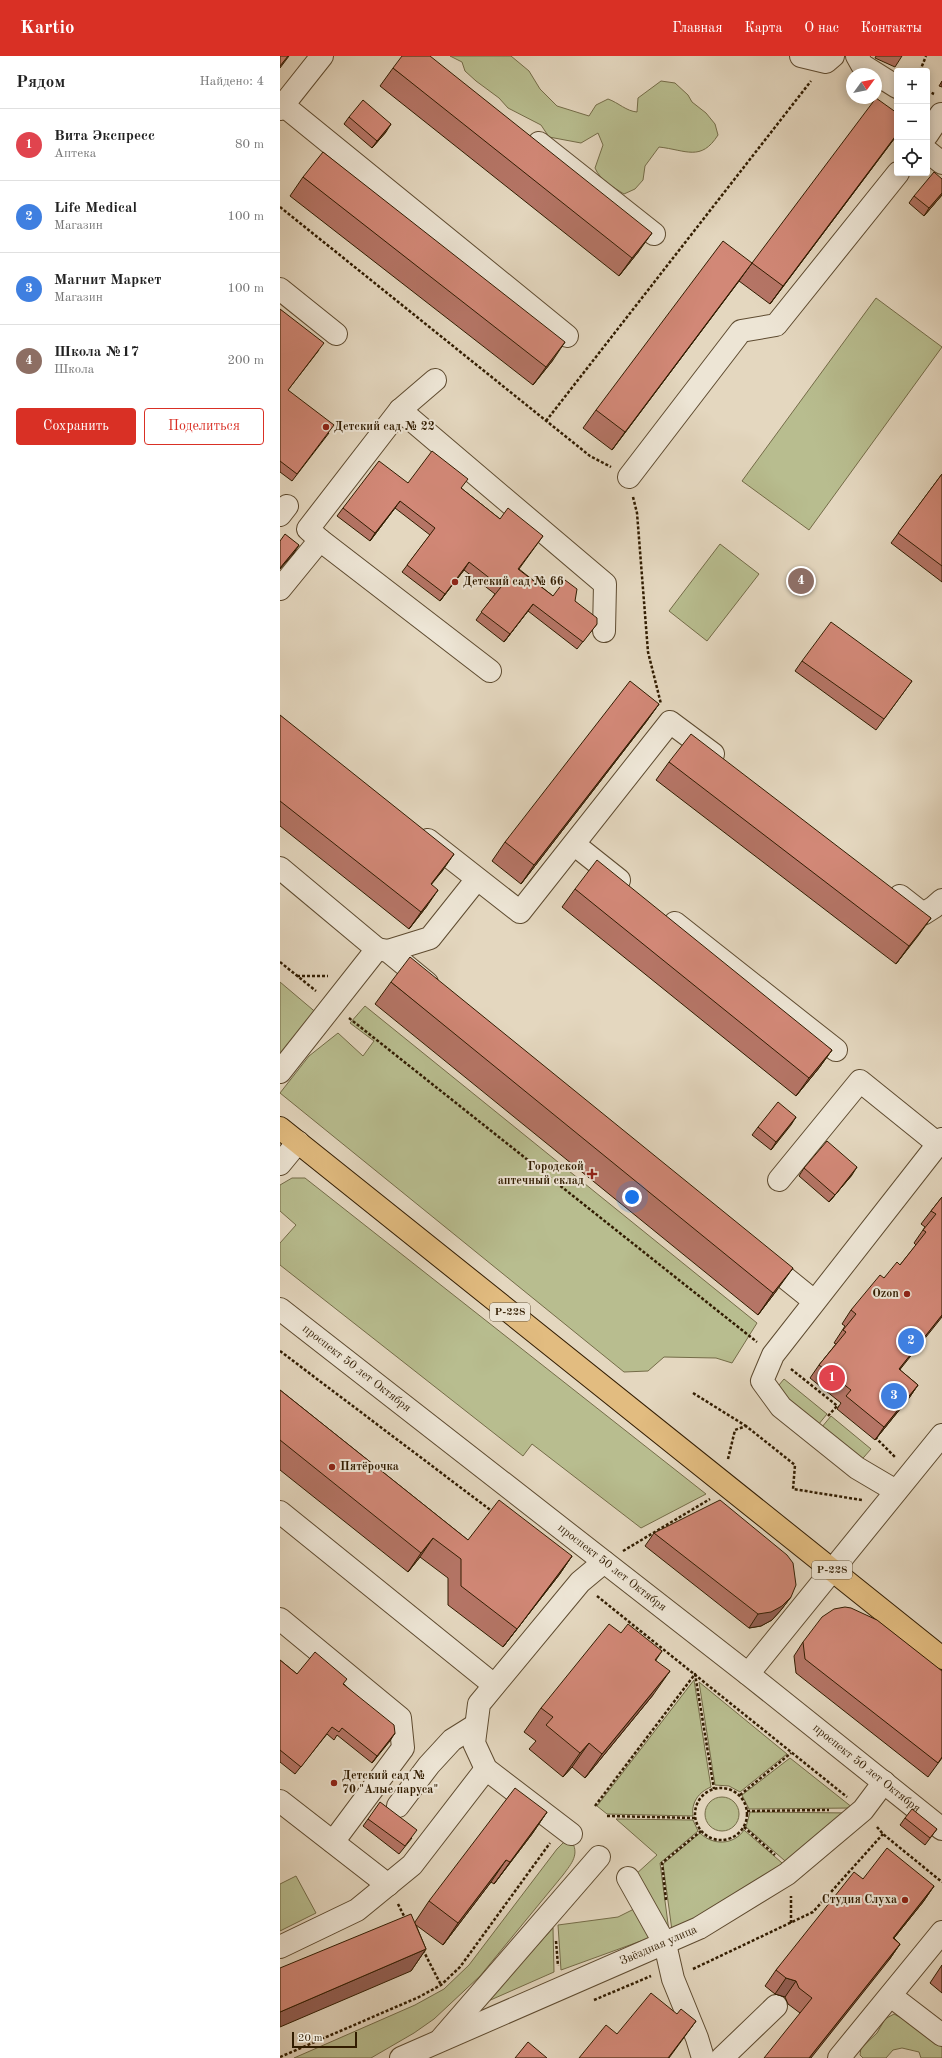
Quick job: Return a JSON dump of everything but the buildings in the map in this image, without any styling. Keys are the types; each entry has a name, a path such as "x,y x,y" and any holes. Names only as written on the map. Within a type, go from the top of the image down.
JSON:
{"main road":[{"name":"Р-228","path":"280,1128 942,1658"}],"street":[{"path":"322,56 281,107 567,336"},
{"path":"801,56 829,59"},
{"path":"857,56 862,65 894,85"},
{"path":"930,128 937,111"},
{"path":"526,133 654,234"},
{"path":"930,153 942,163"},
{"path":"629,477 741,331 776,325 896,176"},
{"path":"280,289 336,334"},
{"path":"435,380 400,410 308,529 320,540 490,671"},
{"path":"400,410 605,584 604,632"},
{"path":"280,589 320,540"},
{"path":"415,830 520,912 575,845 670,722 727,765"},
{"path":"575,845 637,894"},
{"path":"280,868 442,996"},
{"path":"280,1072 382,950 430,938 477,879"},
{"path":"885,885 922,914 934,908 942,900"},
{"path":"662,913 836,1050"},
{"path":"779,1180 860,1081 940,1142 773,1354 762,1381 781,1407 857,1468 891,1498"},
{"path":"280,1164 298,1142"},
{"path":"747,1246 814,1301"},
{"name":"проспект 50 лет Октября","path":"280,1309 748,1674 942,1829"},
{"path":"748,1674 942,1435"},
{"path":"280,1512 494,1685"},
{"path":"566,1830 486,1769 474,1743 476,1725 479,1704 580,1582 604,1562"},
{"path":"280,1619 400,1718 403,1748 333,1842"},
{"path":"398,1806 428,1766 452,1740 476,1725"},
{"path":"280,1947 357,1910 412,1865 486,1769"},
{"name":"Звёздная улица","path":"401,2058 699,1928 787,1874 863,1810 884,1782"},
{"path":"280,1801 388,1884"},
{"path":"439,2042 599,1857"},
{"path":"628,1878 664,1944 673,1979 697,2038 703,2058"},
{"path":"839,2058 942,1932"},
{"path":"891,1996 942,2035"},
{"path":"722,2058 776,2006"}],"path":[{"path":"921,68 926,56"},
{"path":"546,421 829,59"},
{"path":"281,208 590,456 629,477 637,513 648,652 663,712 670,722"},
{"path":"280,962 843,1411"},
{"path":"280,1352 498,1515"},
{"path":"693,1393 746,1426 795,1465 793,1488 891,1498"},
{"path":"604,1562 708,1502 722,1482 735,1430 746,1426"},
{"path":"874,1436 880,1441"},
{"path":"580,1582 863,1810 883,1834 942,1882"},
{"path":"695,1674 714,1789"},
{"path":"595,1806 695,1674"},
{"path":"740,1795 791,1753"},
{"path":"714,1789 728,1789 740,1795 745,1802 747,1819 744,1827 732,1838 715,1840 701,1831 695,1818 698,1803 707,1792 714,1789"},
{"path":"747,1811 863,1810"},
{"path":"607,1816 695,1818"},
{"path":"280,2057 419,1997 441,1985 460,1967 566,1830"},
{"path":"667,1902 662,1863 701,1831"},
{"path":"388,1884 409,1924"},
{"path":"554,1908 560,1989"},
{"path":"420,1945 441,1985"}],"green space":[{"path":"450,56 511,56 529,71 540,89 557,106 589,116 596,105 608,99 629,110 637,112 638,98 661,81 675,83 688,95 692,102 706,113 715,124 718,135 705,149 699,151 685,152 659,147 645,166 643,180 635,189 624,194 603,180 595,168 603,145 598,133 581,143 549,137 541,125 508,108 499,98 465,71 462,62"},
{"path":"876,298 942,347 809,530 742,481"},
{"path":"720,544 759,574 707,641 669,611"},
{"path":"280,982 319,1015 280,1058"},
{"path":"365,1006 757,1323 732,1363 716,1358 664,1357 648,1371 624,1372 280,1093 309,1056 338,1033 363,1056 374,1041 350,1023"},
{"path":"292,1178 305,1178 706,1494 641,1528 532,1444 523,1456 280,1265 280,1243 296,1225 280,1211 280,1185"},
{"path":"784,1379 827,1414 814,1430 779,1394 779,1385"},
{"path":"831,1416 871,1449 857,1465 817,1433"},
{"path":"694,1680 711,1787 697,1798 693,1806 693,1816 607,1814 597,1806"},
{"path":"699,1682 787,1754 740,1792 729,1786 715,1785"},
{"path":"790,1758 853,1808 749,1809 742,1795"},
{"path":"719,1797 725,1797 729,1798 736,1804 739,1814 738,1821 732,1828 725,1831 719,1831 715,1830 708,1824 705,1817 705,1811 706,1807 712,1800"},
{"path":"750,1812 851,1813 792,1867 746,1827"},
{"path":"616,1819 693,1820 698,1831 660,1863 670,1939 635,1875 657,1855"},
{"path":"744,1830 789,1869 673,1938 663,1864 700,1833 711,1840 723,1842 735,1839"},
{"path":"571,1840 574,1845 575,1854 572,1862 563,1875 480,1976 434,2019 414,2033 371,2058 294,2058 415,2005 444,1989 469,1965 557,1849 564,1842"},
{"path":"296,1876 316,1913 280,1931 280,1884"},
{"path":"634,1909 652,1937 561,1970 558,1925 618,1917"},
{"path":"553,1928 554,1972 486,2002"},
{"path":"894,2014 942,2040 942,2058 921,2058 919,2052 902,2048 893,2050 886,2058 863,2058 860,2055 861,2048 877,2033 885,2019"}],"place":[{"name":"Детский сад № 22","path":"326,427"},
{"name":"Школа №17","path":"801,581"},
{"name":"Детский сад № 66","path":"455,582"},
{"name":"Городской аптечный склад","path":"592,1174"},
{"name":"Ozon","path":"907,1294"},
{"name":"Life Medical","path":"911,1341"},
{"name":"Вита Экспресс","path":"832,1378"},
{"name":"Магнит Маркет","path":"894,1396"},
{"name":"Пятёрочка","path":"332,1467"},
{"name":"Детский сад № 70 \"Алые паруса\"","path":"334,1783"},
{"name":"Студия Слуха","path":"905,1900"}]}
